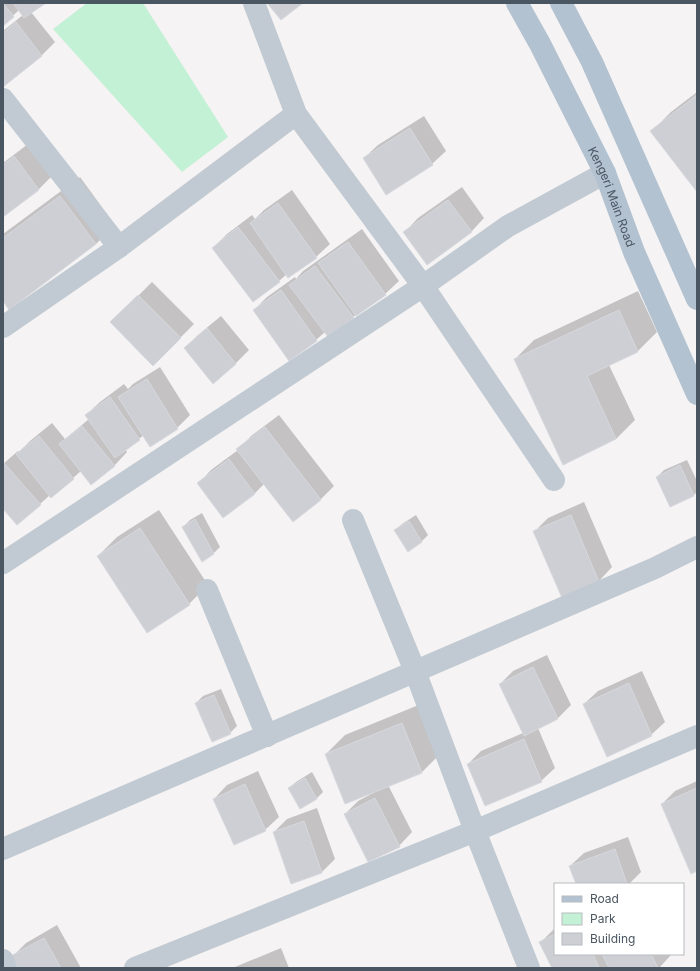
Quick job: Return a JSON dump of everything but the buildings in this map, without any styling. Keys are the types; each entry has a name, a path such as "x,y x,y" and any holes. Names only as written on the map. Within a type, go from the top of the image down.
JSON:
{"main road":[{"name":"Kengeri Main Road","path":"516,3 540,44 605,173 634,252 697,394"},
{"path":"565,4 697,299"}],"street":[{"path":"254,3 296,114 423,286 554,480"},
{"path":"3,99 119,247"},
{"path":"3,327 119,247 296,114"},
{"path":"3,563 423,286 508,226 605,173"},
{"path":"353,520 415,672 474,831 529,968"},
{"path":"3,849 655,568 697,547"},
{"path":"207,590 267,736"},
{"path":"134,968 474,831 697,736"},
{"path":"3,960 6,968"}],"green space":[{"path":"87,3 143,3 228,137 182,172 53,29"}]}
